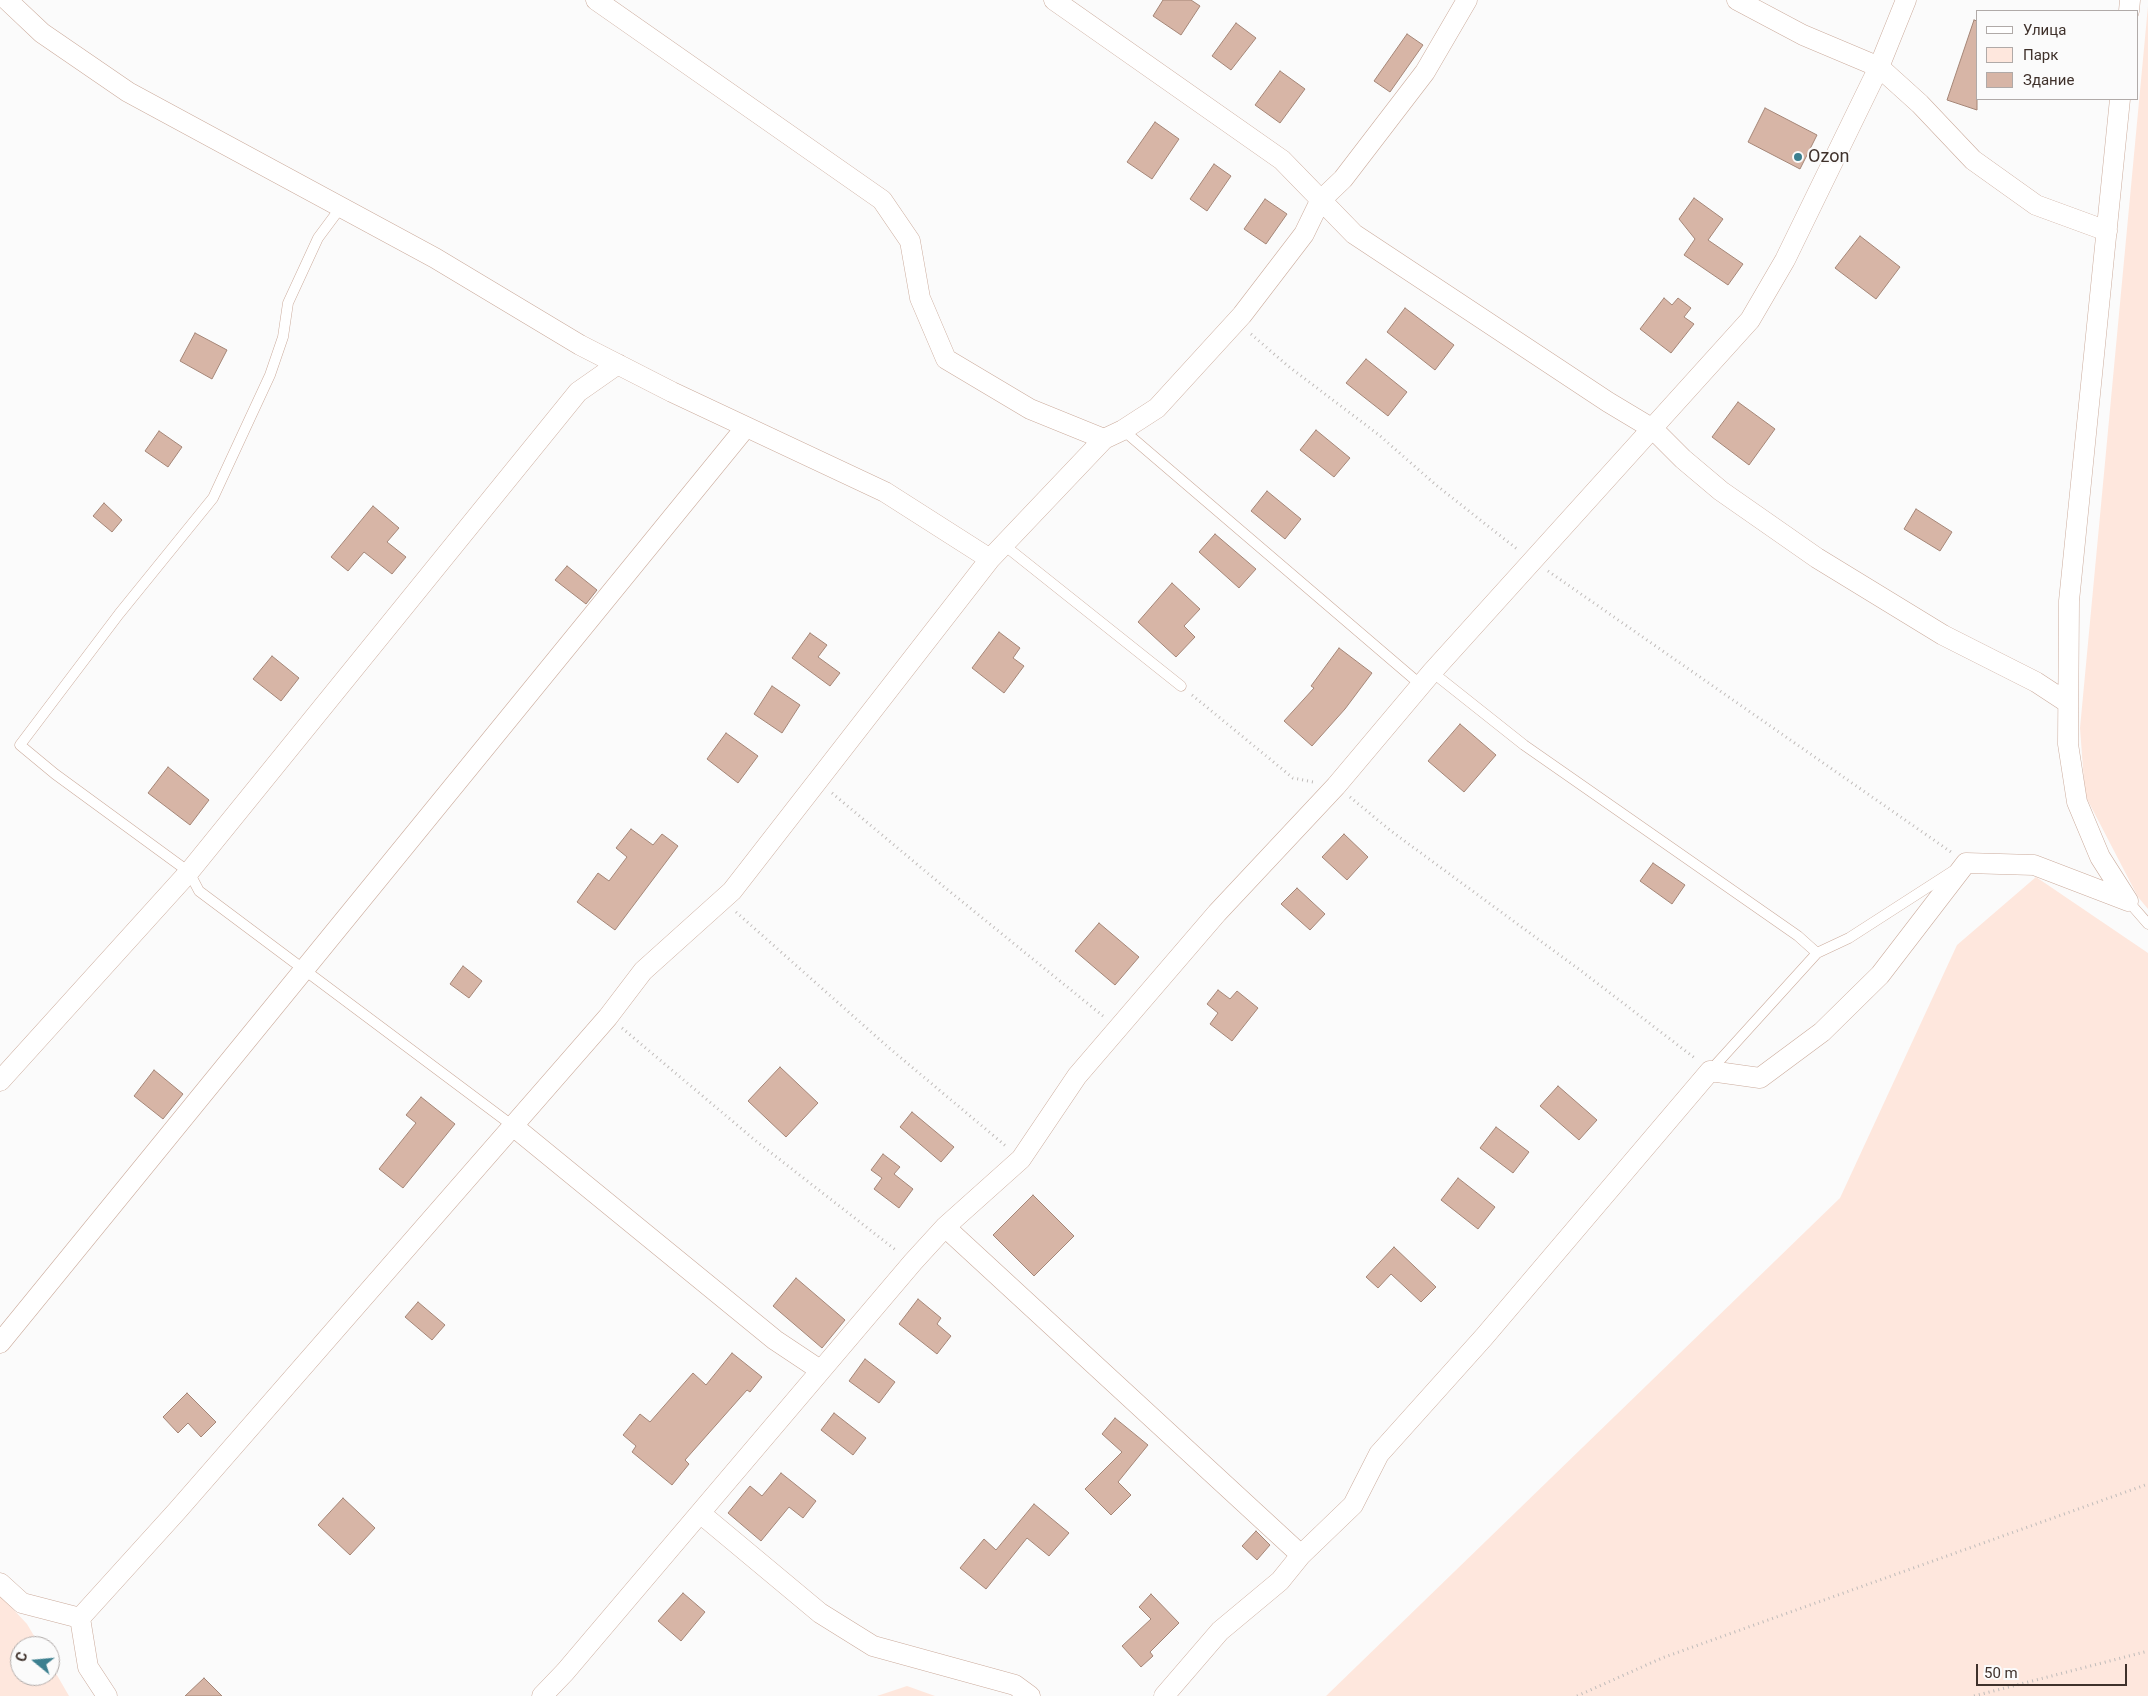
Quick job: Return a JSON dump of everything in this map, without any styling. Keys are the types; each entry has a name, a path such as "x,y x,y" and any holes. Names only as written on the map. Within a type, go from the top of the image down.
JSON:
{"street":[{"path":"7,0 42,33 128,92 435,258 580,345 746,427 885,492 990,559"},
{"path":"596,0 882,200 910,241 920,298 946,359 1030,410 1104,439"},
{"path":"1054,0 1282,160 1354,234 1608,402 1653,429 1683,459 1721,491 1817,558 1943,635 2036,682 2068,703"},
{"path":"80,1618 184,1503 608,1017 643,971 732,891 990,559 1104,439 1123,430 1157,408 1236,321 1304,234 1320,201 1343,179 1425,72 1467,0"},
{"path":"1736,0 1803,34 1880,67 1920,104 1980,166 2036,206 2107,231"},
{"path":"542,1696 572,1664 913,1262 945,1227 1021,1159 1077,1076 1217,912 1336,786 1426,679 1750,320 1785,260 1880,67 1906,0"},
{"path":"2120,100 2069,601 2068,744 2077,802 2100,857 2128,901"},
{"path":"0,1081 189,872 578,392 618,364"},
{"path":"0,1343 746,427"},
{"path":"1164,1696 1220,1631 1280,1581 1301,1555 1353,1505 1379,1454 1484,1337 1710,1070 1760,1078 1822,1032 1880,975 1966,863 2034,865 2128,901"},
{"path":"513,1126 775,1340 820,1370"},
{"path":"945,1227 1115,1386 1301,1555"},
{"path":"700,1512 820,1614 873,1646 1015,1685 1030,1696"},
{"path":"0,1583 22,1603 80,1618"},
{"path":"80,1618 88,1667 107,1696"}],"lane":[{"path":"341,207 318,238 291,296 288,303 283,337 270,375 213,498 114,621 20,745 63,780 189,872 199,890 513,1126"},
{"path":"1123,430 1426,679 1798,936 1817,953"},
{"path":"1004,545 1181,686"},
{"path":"1710,1070 1817,953 1849,938 1966,863"},
{"path":"2128,901 2148,924"}],"path":[{"path":"1236,321 1288,366 1379,435 1436,485 1533,561 1966,863"},
{"path":"1181,686 1293,778 1336,786 1391,830 1681,1045 1710,1070"},
{"path":"818,781 1102,1016 1116,1030"},
{"path":"723,900 839,1005 1021,1159"},
{"path":"608,1017 764,1147 867,1229 913,1262"},
{"path":"1577,1696 1662,1658 2148,1484"},
{"path":"1974,1696 2148,1652"}],"green space":[{"path":"2148,6 2148,909 2138,897 2085,795 2080,728"},
{"path":"2036,877 2148,953 2148,1696 1326,1696 1840,1198 1957,945"},
{"path":"0,1595 27,1624 34,1636 10,1636 10,1686 60,1686 60,1680 69,1696 0,1696"},
{"path":"907,1686 935,1696 877,1696"}],"building":[{"path":"1163,0 1191,0 1200,6 1181,35 1153,16"},
{"path":"1974,20 1976,21 1977,110 1947,100"},
{"path":"1236,23 1256,38 1231,70 1212,56"},
{"path":"1407,34 1423,45 1390,92 1374,81"},
{"path":"1280,71 1305,89 1280,123 1255,105"},
{"path":"1765,108 1817,135 1800,169 1748,142"},
{"path":"1155,122 1179,139 1152,179 1127,162"},
{"path":"1214,164 1231,176 1207,211 1190,199"},
{"path":"1694,198 1723,219 1708,240 1743,264 1728,285 1684,255 1695,239 1679,219"},
{"path":"1265,199 1287,214 1266,244 1244,229"},
{"path":"1860,236 1900,267 1876,299 1835,268"},
{"path":"1664,298 1672,305 1678,298 1691,308 1684,317 1694,324 1671,353 1640,329"},
{"path":"1405,308 1454,345 1435,370 1387,332"},
{"path":"195,333 227,350 212,379 180,361"},
{"path":"1366,359 1407,392 1388,416 1346,383"},
{"path":"1738,402 1775,429 1749,465 1712,437"},
{"path":"1316,430 1350,458 1334,477 1300,450"},
{"path":"159,431 182,447 168,467 145,451"},
{"path":"1267,491 1301,519 1285,539 1251,511"},
{"path":"104,503 122,520 112,532 93,516"},
{"path":"373,506 399,528 387,542 406,557 392,574 364,552 348,571 331,557"},
{"path":"1916,509 1952,532 1940,551 1904,529"},
{"path":"1215,534 1256,569 1239,588 1199,552"},
{"path":"567,566 597,590 586,604 555,580"},
{"path":"1172,583 1200,609 1184,626 1195,637 1176,657 1138,622"},
{"path":"999,632 1020,648 1013,658 1024,666 1004,693 972,668"},
{"path":"810,633 827,645 818,657 840,673 830,686 792,658"},
{"path":"1339,648 1372,673 1345,709 1312,746 1284,721 1314,688 1311,686"},
{"path":"272,656 299,678 281,701 253,679"},
{"path":"772,686 800,705 782,733 754,714"},
{"path":"1460,724 1496,755 1464,792 1428,761"},
{"path":"726,733 758,756 738,783 707,759"},
{"path":"168,767 209,800 190,825 148,793"},
{"path":"631,829 653,845 662,834 678,846 615,930 577,902 598,873 609,881 627,857 616,848"},
{"path":"1344,834 1368,857 1347,880 1322,857"},
{"path":"1653,863 1685,885 1672,904 1640,881"},
{"path":"1297,888 1325,914 1310,930 1281,904"},
{"path":"1099,923 1139,957 1115,985 1075,951"},
{"path":"463,966 482,981 469,998 450,984"},
{"path":"1218,990 1230,999 1237,991 1258,1008 1232,1041 1210,1024 1218,1013 1207,1004"},
{"path":"780,1067 818,1103 786,1137 748,1101"},
{"path":"154,1070 183,1094 163,1119 134,1096"},
{"path":"1558,1086 1597,1120 1579,1140 1540,1106"},
{"path":"421,1097 455,1124 403,1188 379,1169 416,1123 406,1115"},
{"path":"912,1112 954,1147 941,1162 900,1127"},
{"path":"1496,1127 1529,1152 1513,1173 1480,1148"},
{"path":"883,1154 900,1167 894,1174 913,1189 899,1208 874,1189 882,1178 871,1170"},
{"path":"1458,1178 1495,1207 1478,1229 1441,1200"},
{"path":"1033,1195 1074,1236 1034,1276 993,1235"},
{"path":"1394,1247 1436,1287 1421,1302 1391,1274 1378,1288 1366,1277"},
{"path":"796,1278 845,1320 822,1348 773,1306"},
{"path":"918,1299 941,1318 937,1324 951,1336 937,1354 899,1324"},
{"path":"418,1302 445,1325 432,1340 405,1317"},
{"path":"732,1353 762,1377 750,1392 747,1390 685,1460 689,1464 672,1485 632,1452 636,1446 623,1435 640,1414 650,1422 693,1373 706,1385"},
{"path":"865,1359 895,1382 879,1403 849,1381"},
{"path":"187,1393 216,1422 201,1437 188,1423 178,1433 163,1417"},
{"path":"834,1413 866,1438 853,1455 821,1430"},
{"path":"1115,1418 1148,1445 1118,1482 1131,1495 1111,1515 1085,1489 1122,1452 1102,1434"},
{"path":"781,1473 816,1501 803,1518 789,1507 761,1541 728,1513 750,1486 762,1496"},
{"path":"343,1498 375,1528 350,1555 318,1525"},
{"path":"1034,1504 1069,1533 1049,1556 1027,1538 986,1589 960,1568 984,1539 996,1550"},
{"path":"1256,1531 1270,1545 1257,1560 1242,1546"},
{"path":"683,1593 705,1612 681,1641 658,1621"},
{"path":"1151,1594 1179,1623 1150,1652 1153,1656 1141,1667 1122,1646 1151,1619 1139,1607"},
{"path":"204,1678 222,1696 185,1696"}],"place":[{"name":"Ozon","path":"1798,157"}]}
